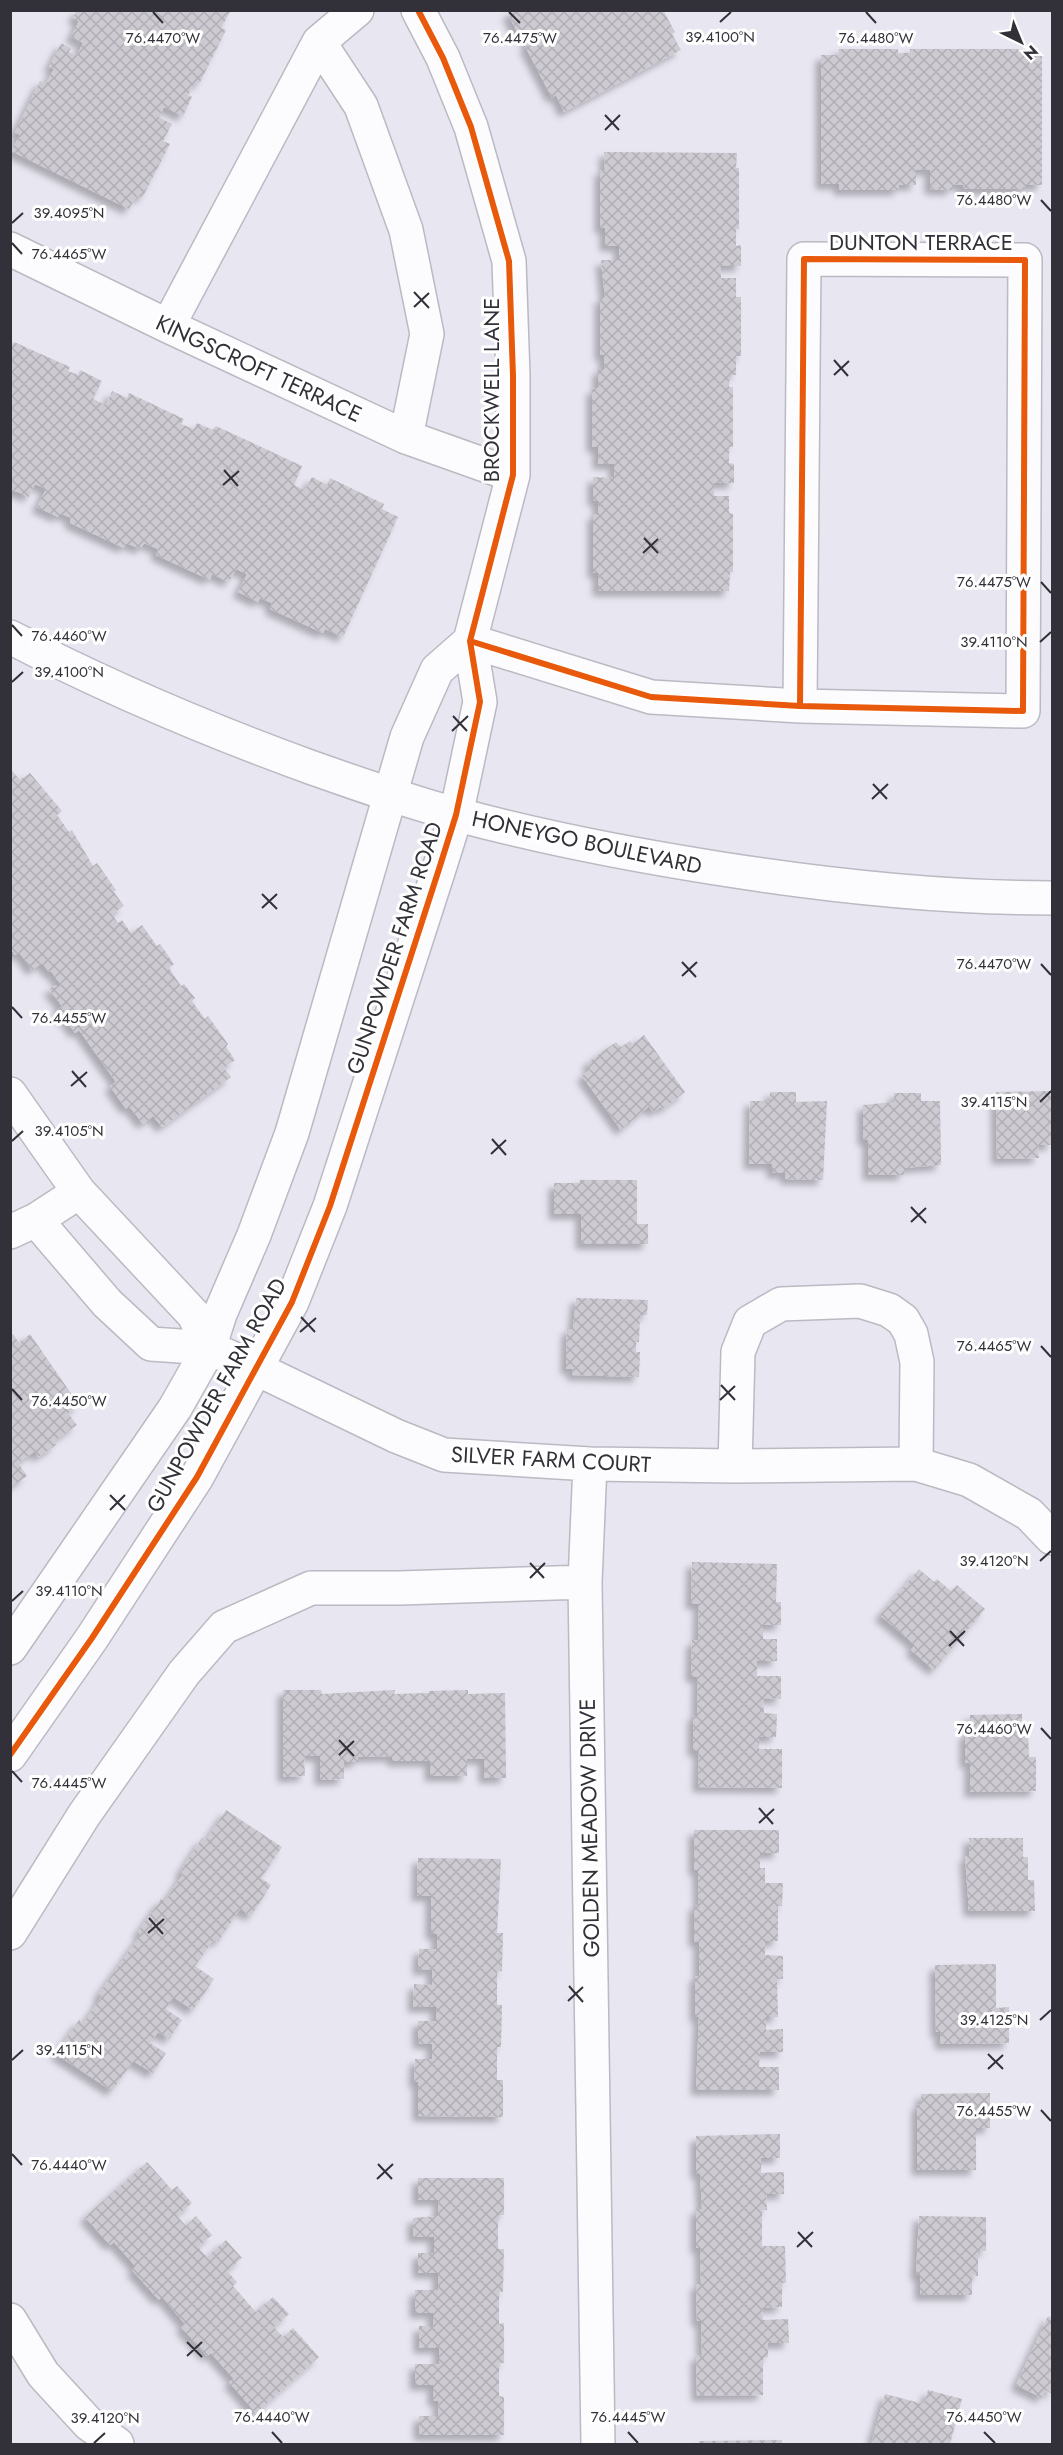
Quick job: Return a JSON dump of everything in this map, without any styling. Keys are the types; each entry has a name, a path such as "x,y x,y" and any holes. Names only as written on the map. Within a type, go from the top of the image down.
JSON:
{"street":[{"path":"168,326 319,42 357,10"},
{"name":"BROCKWELL LANE","path":"418,10 443,58 471,128 510,261 513,475 470,640 480,702 456,815"},
{"path":"319,42 361,106 406,230 427,334 406,437"},
{"name":"KINGSCROFT TERRACE","path":"10,249 406,437 513,475"},
{"name":"DUNTON TERRACE","path":"470,640 651,697 800,705 1023,711 1025,260 804,260 800,705"},
{"name":"HONEYGO BOULEVARD","path":"10,637 57,661 224,736 390,795 456,815 619,853 810,883 1005,898 1053,898"},
{"path":"390,795 407,737 437,670 470,640"},
{"name":"GUNPOWDER FARM ROAD","path":"10,1648 176,1408 209,1348 220,1314 254,1235 292,1133 390,795"},
{"name":"GUNPOWDER FARM ROAD","path":"10,1755 92,1638 197,1477 292,1302 330,1206 456,815"},
{"path":"10,1094 79,1192 194,1315 209,1348"},
{"path":"23,1226 79,1192"},
{"name":"SILVER FARM COURT","path":"23,1226 151,1344 209,1348 396,1436 444,1455 590,1464 735,1467 916,1464 969,1480 1029,1514 1053,1538"},
{"path":"735,1467 738,1352 750,1322 780,1304 861,1301 889,1310 903,1320 911,1334 917,1362 916,1464"},
{"name":"GOLDEN MEADOW DRIVE","path":"590,1464 585,1582 598,2445"},
{"path":"10,1933 84,1815 184,1673 224,1627 311,1588 399,1588 585,1582"},
{"path":"10,2320 43,2374 89,2424 117,2445"}],"building":[{"path":"77,10 230,12 221,28 226,30 199,84 195,82 188,95 192,97 183,116 164,107 159,117 172,124 163,141 170,144 142,198 137,195 129,209 11,151 20,135 15,132 40,81 46,83 54,69 49,67 61,43 71,48 69,52 77,55 83,43 71,37 79,21 73,18"},
{"path":"514,10 663,10 675,32 672,34 681,50 564,112 556,95 552,98 525,46 529,44 522,32 518,34 508,14"},
{"path":"839,49 898,49 898,53 910,53 910,49 1023,49 1023,54 1042,53 1042,185 1024,185 1025,189 963,189 963,185 952,184 952,190 930,189 930,170 916,170 916,185 899,185 899,190 839,190 839,184 821,184 821,55 838,55"},
{"path":"604,152 737,153 739,229 736,229 736,246 741,245 741,266 720,266 721,278 736,278 736,297 741,297 741,356 736,356 736,375 729,375 729,387 733,387 733,447 729,447 729,463 734,464 734,483 714,483 714,496 729,496 729,513 733,514 733,572 730,572 729,591 598,591 598,573 593,573 593,514 598,514 598,501 593,500 593,477 614,478 614,464 598,464 598,447 592,447 592,389 598,388 598,369 604,369 604,355 600,355 600,298 605,298 601,260 619,260 619,246 605,246 605,228 600,228 600,170 605,170"},
{"path":"14,342 70,367 68,371 78,375 80,370 102,381 93,399 106,405 112,391 127,398 129,393 184,419 181,424 194,429 197,423 213,430 216,426 302,466 294,485 305,490 312,477 327,485 330,478 384,504 382,509 398,517 343,637 325,629 323,633 270,609 272,603 260,598 258,602 238,592 247,574 236,569 229,582 212,574 210,580 156,555 158,549 144,543 141,549 126,543 124,548 70,523 71,518 60,513 58,517 37,507 46,489 35,484 29,497 13,490 10,494 10,346"},
{"path":"10,768 20,780 30,773 62,811 57,815 69,832 72,830 93,866 97,863 124,906 112,914 118,923 122,920 131,933 142,925 157,946 160,944 174,964 169,968 181,986 184,984 195,998 192,1001 205,1019 208,1016 228,1044 226,1047 235,1060 224,1068 231,1077 162,1127 153,1116 143,1124 129,1106 126,1109 110,1086 116,1082 79,1030 75,1033 58,1009 62,1006 49,989 56,985 58,988 61,985 51,971 49,972 42,963 32,970 19,952 15,955 10,948"},
{"path":"644,1035 685,1092 663,1109 662,1106 653,1112 649,1106 621,1130 582,1076 591,1069 587,1063 616,1042 621,1047 630,1041 633,1044"},
{"path":"1052,1091 1052,1145 1038,1145 1039,1158 997,1159 996,1092"},
{"path":"770,1092 796,1092 796,1102 827,1101 823,1180 785,1179 786,1173 772,1173 772,1164 749,1164 750,1101 770,1101"},
{"path":"894,1093 921,1093 921,1101 940,1101 941,1165 904,1168 904,1175 868,1175 868,1140 863,1140 863,1105 894,1102"},
{"path":"580,1180 637,1180 637,1224 648,1224 648,1244 581,1244 581,1214 554,1214 554,1183 580,1183"},
{"path":"576,1298 648,1300 647,1315 640,1315 639,1342 636,1342 636,1352 640,1352 639,1377 572,1375 573,1369 566,1369 567,1329 573,1329"},
{"path":"13,1334 19,1343 30,1334 79,1405 68,1413 77,1425 54,1441 56,1445 38,1457 35,1451 18,1463 27,1476 10,1488 10,1335"},
{"path":"692,1562 777,1564 776,1602 781,1602 781,1625 763,1625 763,1639 777,1639 777,1661 757,1661 757,1676 781,1676 781,1699 763,1698 764,1713 777,1714 776,1737 759,1737 759,1749 782,1749 782,1788 698,1787 699,1751 693,1751 693,1715 697,1715 698,1677 691,1677 692,1640 698,1641 699,1604 691,1604"},
{"path":"919,1569 934,1582 937,1579 951,1591 957,1585 985,1609 934,1670 911,1650 915,1645 880,1615"},
{"path":"283,1690 321,1690 322,1694 395,1690 394,1694 468,1690 468,1694 505,1693 506,1778 484,1778 484,1759 467,1759 467,1776 430,1776 430,1761 392,1761 393,1756 358,1757 358,1762 344,1762 344,1779 320,1780 320,1756 304,1756 305,1776 283,1777"},
{"path":"1022,1714 1022,1734 1028,1733 1029,1757 1036,1757 1036,1791 970,1792 970,1762 965,1763 965,1733 970,1733 970,1715"},
{"path":"226,1810 282,1847 261,1878 271,1885 251,1916 240,1909 218,1942 214,1939 195,1966 214,1979 193,2010 173,1997 166,2009 182,2020 169,2039 158,2032 150,2043 166,2053 153,2073 133,2061 112,2091 56,2054 79,2020 84,2023 101,1997 98,1995 141,1934 138,1932 161,1899 165,1901 183,1874 180,1872 202,1838 206,1840"},
{"path":"694,1830 779,1830 779,1853 760,1853 760,1868 765,1868 765,1883 783,1883 782,1906 778,1906 778,1941 765,1941 765,1955 783,1956 783,1979 777,1979 778,2017 766,2017 766,2030 783,2029 783,2052 760,2052 759,2067 779,2067 779,2090 696,2090 699,2016 695,2017 695,1976 699,1976 699,1941 694,1942 694,1905 699,1905 698,1870 694,1870"},
{"path":"969,1838 1023,1838 1023,1857 1028,1857 1028,1880 1034,1880 1035,1911 969,1911 965,1856 969,1856"},
{"path":"418,1858 501,1859 497,1933 503,1933 502,1971 497,1971 497,2005 502,2005 501,2047 497,2047 497,2080 503,2080 503,2117 418,2116 418,2082 414,2082 415,2059 432,2059 432,2044 418,2043 418,2021 436,2021 436,2007 413,2007 414,1984 432,1985 432,1969 418,1970 419,1949 437,1949 437,1934 431,1934 431,1896 417,1896"},
{"path":"996,1964 996,2008 1009,2007 1009,2043 940,2044 940,2032 936,2032 935,1965"},
{"path":"990,2093 990,2128 976,2128 976,2170 917,2170 917,2105 921,2104 921,2094"},
{"path":"780,2134 780,2158 761,2158 761,2173 784,2172 784,2194 766,2194 767,2210 762,2210 762,2246 785,2246 786,2283 782,2283 782,2307 762,2308 763,2320 788,2319 789,2343 768,2343 768,2357 763,2358 763,2395 697,2396 696,2355 702,2356 701,2321 697,2321 696,2284 701,2284 700,2248 696,2248 696,2209 702,2209 700,2173 696,2174 696,2136"},
{"path":"147,2162 172,2190 177,2186 192,2203 177,2216 186,2226 196,2216 212,2235 198,2247 207,2257 226,2240 242,2258 227,2271 237,2282 233,2286 256,2312 273,2297 289,2314 274,2327 283,2337 293,2328 319,2357 256,2413 229,2382 234,2379 211,2353 207,2356 181,2327 185,2324 162,2297 159,2300 132,2270 136,2267 114,2242 110,2245 85,2217"},
{"path":"418,2178 504,2178 504,2215 498,2215 498,2249 504,2249 503,2292 499,2292 499,2324 504,2323 504,2363 499,2363 499,2396 504,2397 504,2435 419,2435 419,2416 438,2416 439,2401 433,2401 433,2385 415,2385 415,2364 439,2364 439,2348 419,2348 419,2326 433,2326 433,2313 415,2313 415,2290 438,2290 438,2273 418,2273 418,2253 434,2253 434,2237 413,2237 413,2218 438,2216 439,2200 418,2200"},
{"path":"919,2216 986,2217 986,2251 978,2251 978,2276 972,2275 972,2295 920,2295 920,2275 916,2275"},
{"path":"1048,2316 1052,2318 1052,2394 1045,2390 1042,2398 1016,2385"},
{"path":"928,2390 962,2399 950,2444 871,2444 885,2394 924,2404"},
{"path":"782,2440 782,2444 699,2444 699,2441"}],"cycle path":[{"path":"10,1755 92,1638 197,1477 292,1302 330,1206 456,815 480,702 470,641 513,475 513,376 509,261 471,127 443,58 418,10"},
{"path":"470,641 651,697 800,706 1023,711 1025,260 804,259 800,706"}]}
